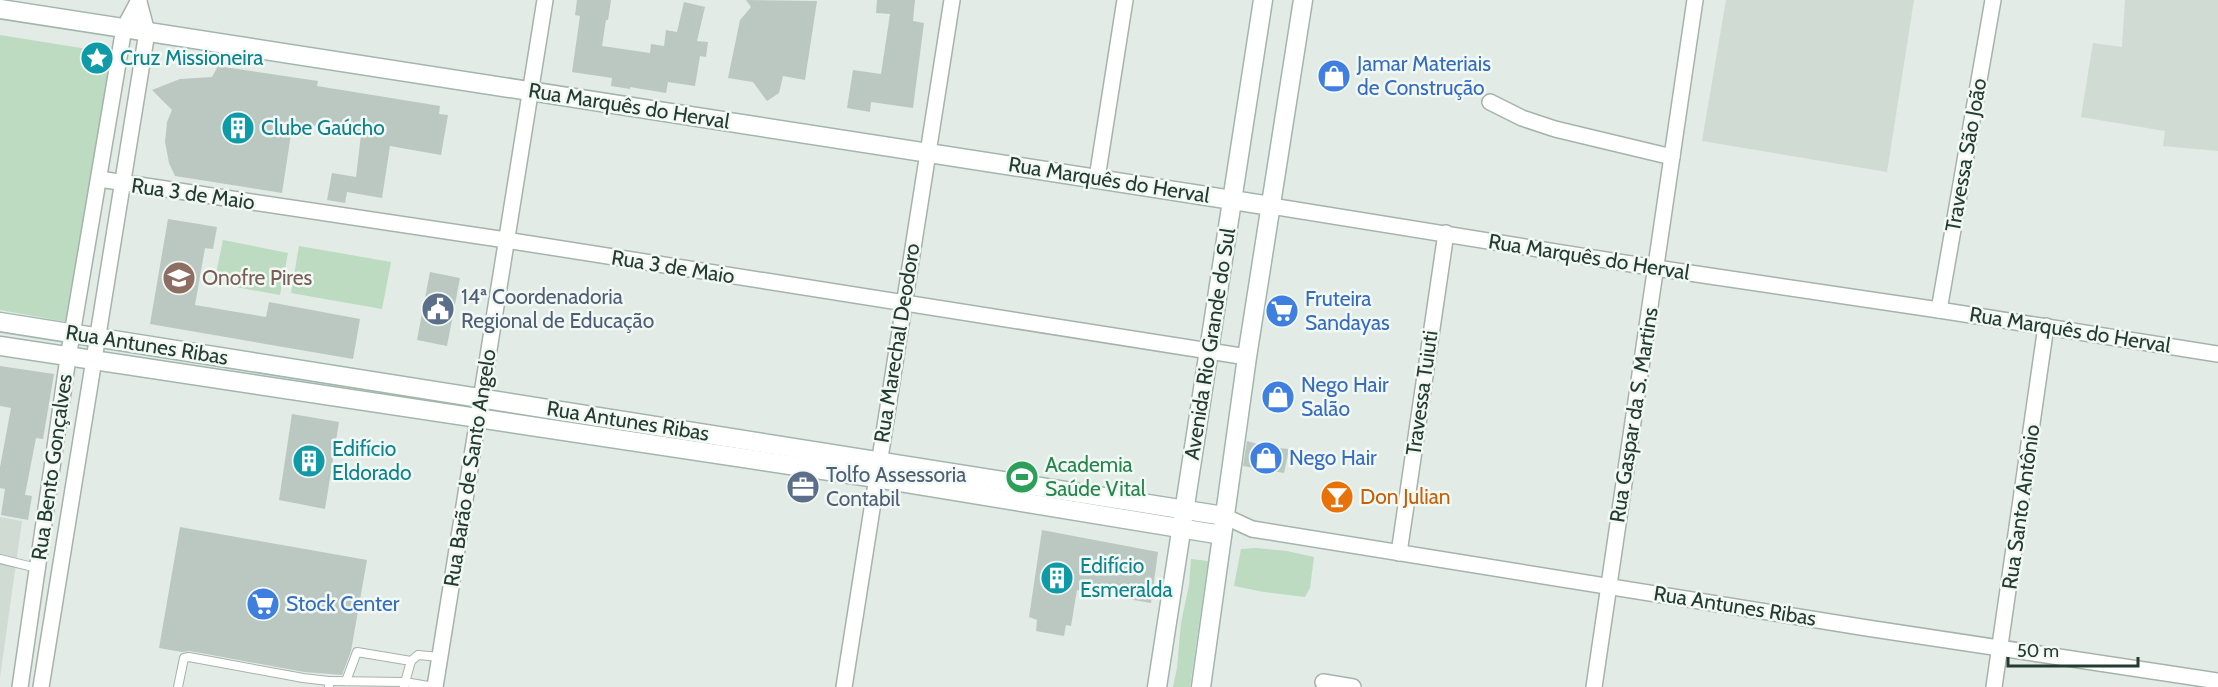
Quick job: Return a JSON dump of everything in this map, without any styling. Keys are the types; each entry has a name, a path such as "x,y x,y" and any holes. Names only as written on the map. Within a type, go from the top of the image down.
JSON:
{"street":[{"name":"Rua Barão de Santo Angelo","path":"434,687 545,0"},
{"name":"Rua Marechal Deodoro","path":"844,687 952,0"},
{"path":"1097,178 1125,0"},
{"name":"Avenida Rio Grande do Sul","path":"1157,687 1263,0"},
{"name":"Avenida Rio Grande do Sul","path":"1201,687 1247,357 1303,0"},
{"name":"Rua Gaspar da S. Martins","path":"1594,687 1695,0"},
{"name":"Travessa São João","path":"1939,309 1993,0"},
{"name":"Rua Bento Gonçalves","path":"20,687 68,357 124,28 139,1"},
{"name":"Rua Bento Gonçalves","path":"41,687 147,32 139,1"},
{"name":"Rua Marquês do Herval","path":"0,9 2218,354"},
{"path":"1490,102 1522,118 1556,129 1672,157"},
{"name":"Rua 3 de Maio","path":"99,179 506,240 1247,357"},
{"name":"Travessa Tuiuti","path":"1399,553 1446,233"},
{"name":"Rua Antunes Ribas","path":"0,322 481,397 878,470 1183,519 1222,535 1252,530"},
{"name":"Rua Santo Antônio","path":"1994,687 2046,326"},
{"name":"Rua Antunes Ribas","path":"0,346 478,417 878,470"},
{"name":"Rua Antunes Ribas","path":"1183,519 1224,516 1252,530 2218,681"},
{"path":"1323,682 1353,687"}],"lane":[{"path":"0,559 37,568"},
{"path":"346,681 357,652 411,661"},
{"path":"404,685 411,661 418,656 440,657"},
{"path":"178,687 181,666 184,658 189,657 329,684 346,681 434,687"}],"shaded area":[{"path":"1726,0 1914,0 1887,172 1702,141"},
{"path":"2125,0 2218,0 2218,151 2163,146 2165,131 2081,117 2093,43 2122,47"},
{"path":"0,517 22,521 0,677"}],"green space":[{"path":"0,35 112,53 67,322 0,310"},
{"path":"223,240 288,253 280,295 214,283"},
{"path":"299,246 391,262 382,309 291,293"},
{"path":"1241,549 1287,551 1314,557 1310,588 1305,597 1234,586"},
{"path":"1191,559 1208,561 1190,687 1173,687 1181,623 1189,585"}],"building":[{"path":"577,0 611,0 602,46 650,53 651,44 664,46 666,30 677,32 684,2 705,7 697,41 708,42 706,57 700,56 695,86 668,82 666,93 630,87 630,89 611,86 612,78 572,72 580,16 575,15"},
{"path":"746,0 817,1 805,80 783,76 779,93 767,101 753,82 728,78 740,20 751,7"},
{"path":"877,0 915,0 913,21 924,23 913,108 871,102 870,112 847,108 853,70 881,74 890,14 876,13"},
{"name":"Clube Gaúcho","path":"218,66 318,81 317,86 440,106 439,114 448,115 441,155 390,146 382,198 347,192 345,203 327,200 332,173 356,177 361,135 311,125 309,137 291,134 282,193 175,176 169,163 165,142 167,122 172,110 152,90 180,79 212,77"},
{"path":"168,219 217,227 213,249 205,248 195,305 266,317 269,302 360,319 353,359 150,324"},
{"name":"14ª Coordenadoria Regional de Educação","path":"430,272 460,278 447,346 417,340"},
{"path":"0,366 54,374 43,439 36,438 25,495 32,496 28,520 1,515 5,489 0,488 0,467 11,408 0,406"},
{"name":"Edifício Eldorado","path":"292,414 339,422 325,509 279,500"},
{"name":"Nego Hair","path":"1247,441 1289,449 1284,473 1243,466"},
{"name":"Stock Center","path":"180,527 367,560 351,651 342,675 304,672 190,651 159,648"},
{"path":"1042,530 1158,552 1151,603 1077,590 1071,626 1066,625 1064,636 1036,631 1037,620 1029,617"}],"place":[{"name":"Cruz Missioneira","path":"97,58"},
{"name":"Jamar Materiais de Construção","path":"1334,76"},
{"name":"Clube Gaúcho","path":"238,128"},
{"name":"Onofre Pires","path":"179,278"},
{"name":"14ª Coordenadoria Regional de Educação","path":"438,309"},
{"name":"Fruteira Sandayas","path":"1282,311"},
{"name":"Nego Hair Salão","path":"1278,397"},
{"name":"Nego Hair","path":"1266,458"},
{"name":"Edifício Eldorado","path":"309,461"},
{"name":"Academia Saúde Vital","path":"1022,477"},
{"name":"Tolfo Assessoria Contabil","path":"803,487"},
{"name":"Don Julian","path":"1337,497"},
{"name":"Edifício Esmeralda","path":"1057,578"},
{"name":"Stock Center","path":"263,604"}]}
